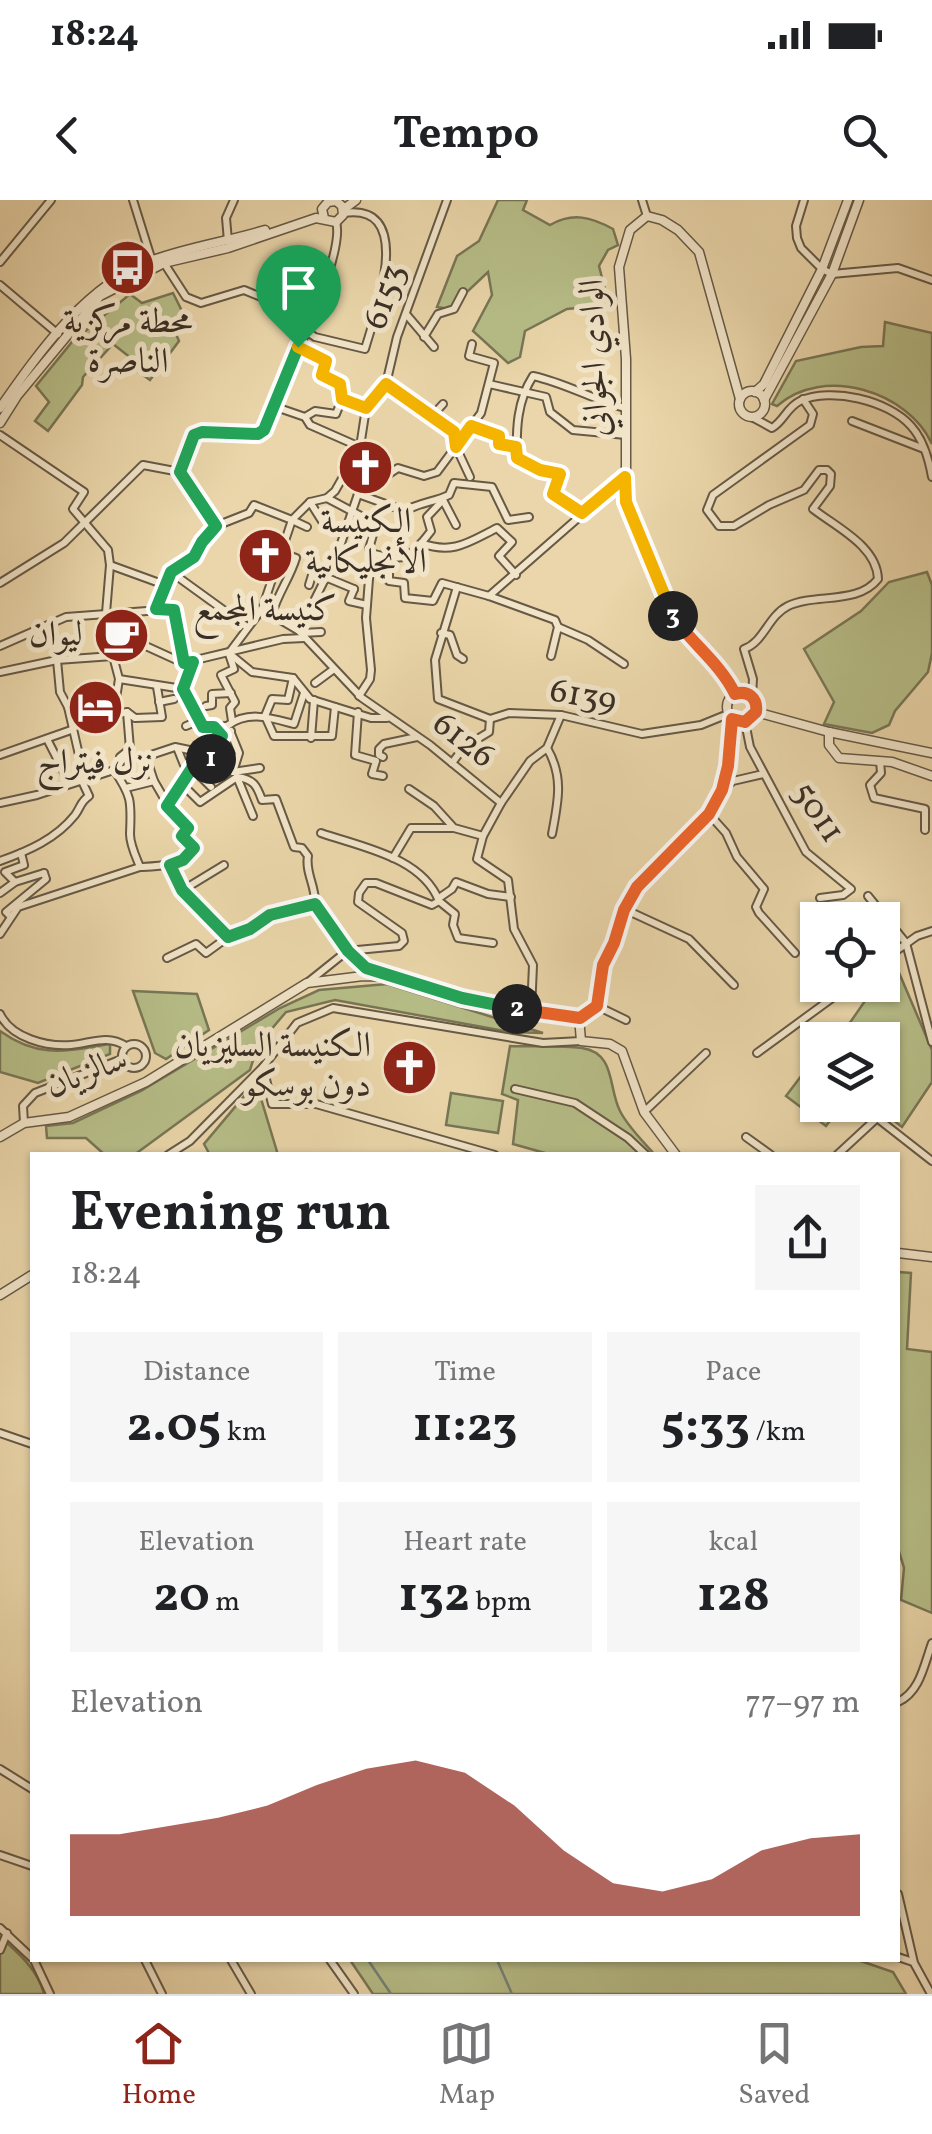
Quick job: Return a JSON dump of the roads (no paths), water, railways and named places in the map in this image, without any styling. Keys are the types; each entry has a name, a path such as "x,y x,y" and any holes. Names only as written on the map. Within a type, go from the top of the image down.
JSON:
{"street":[{"path":"0,262 50,200"},
{"path":"133,200 153,264"},
{"path":"228,241 226,218 234,200"},
{"path":"0,408 97,290 153,264 353,200"},
{"name":"6153","path":"366,408 386,384 406,314 447,200"},
{"path":"642,200 647,216 662,220 699,252 741,411 765,426 777,426 793,405 803,400 834,396 872,403 909,424 924,449 932,477"},
{"path":"804,200 796,226 797,238 801,248 822,268 832,274 898,268 932,280"},
{"path":"740,399 764,384 822,268 848,200"},
{"path":"752,417 762,411 764,400 832,274 859,200"},
{"path":"153,264 228,248 332,207 379,221 385,230 386,265 365,349 315,337 274,311 266,300 244,290 200,303 186,297 164,262"},
{"path":"180,472 194,435 222,430 258,434 264,430 324,288 340,234 332,207"},
{"name":"الوادي الجواني","path":"647,216 630,230 619,267 626,359 626,502 670,611 690,640 728,680 735,694"},
{"path":"0,285 60,336"},
{"path":"424,337 438,314 454,309 463,292"},
{"path":"406,314 434,348"},
{"path":"302,634 358,494 398,468 424,476 437,472 481,413 494,363 469,356 472,344"},
{"path":"298,347 326,361 322,375 340,384 342,399 336,414 315,412 306,418"},
{"path":"582,513 553,494 560,474 540,470 517,458 516,425 524,392 533,376 559,381 589,399 625,408"},
{"path":"386,384 454,432 456,447 470,477"},
{"path":"489,384 546,397 550,412 573,430 626,435"},
{"path":"755,392 764,400"},
{"path":"0,424 8,397"},
{"path":"328,498 360,447 366,408 342,399"},
{"path":"730,716 745,722 756,712 752,696 754,679 744,649 754,645 768,623 786,606 865,590 878,579 876,566 852,536 812,510 830,486 827,470 819,470 804,490 768,504 734,526 718,526 707,510 713,494 810,424 813,414 803,400"},
{"path":"433,415 443,404"},
{"path":"273,406 306,418 310,425 360,447"},
{"path":"852,421 924,449"},
{"path":"471,426 499,436 499,444 516,447"},
{"path":"0,435 84,492 73,508 108,550 106,614"},
{"path":"0,583 64,543 143,465 180,472 216,526"},
{"path":"489,596 625,477"},
{"path":"371,553 389,558 416,552 430,530 427,516 446,498 454,482 492,487 508,520 529,517"},
{"path":"358,494 405,512 415,505 446,498"},
{"path":"229,653 262,609 292,520 310,502 328,498 376,524 368,549 372,670 359,696"},
{"path":"446,498 456,525"},
{"path":"310,502 327,529"},
{"path":"156,609 171,572 194,557 216,526 249,513 254,506 308,527"},
{"path":"421,544 442,551 498,528 512,542 499,556 516,575"},
{"path":"272,614 296,558 280,552"},
{"path":"389,558 389,581 404,584 405,598 433,600 442,583 556,620 551,656"},
{"path":"110,564 165,585"},
{"path":"171,572 247,628"},
{"path":"309,585 314,572 354,589"},
{"path":"367,605 350,601 354,589 368,579"},
{"path":"452,762 464,747 489,732 490,718 438,700 435,660 457,586"},
{"name":"6126","path":"262,609 302,634 359,696 418,736 501,803 483,836"},
{"path":"0,646 66,617 174,610 184,663"},
{"path":"0,672 56,660 112,656 126,637 127,614"},
{"path":"558,627 588,640 624,664"},
{"path":"126,637 184,663 321,632"},
{"path":"441,634 450,635 457,655 464,659"},
{"path":"229,653 252,672 293,678 314,700 371,718 388,718"},
{"path":"229,653 234,668 221,675 235,702 230,708 230,726 239,753 235,774 253,816"},
{"path":"68,707 115,705 119,679 112,656"},
{"path":"56,660 60,692 68,707 79,754"},
{"path":"193,662 183,689 203,727 230,726"},
{"path":"316,683 334,668"},
{"path":"293,678 288,700 272,699 265,716 274,736 332,736 335,708"},
{"path":"119,679 183,689"},
{"path":"0,755 79,724 126,712 135,718 162,717 157,687"},
{"path":"581,1041 580,1018 597,1006 603,965 624,910 646,874 709,814 722,790 728,766 730,716 726,704 735,694 744,692 752,696"},
{"path":"206,706 212,706 212,694 231,693"},
{"path":"221,766 215,766 208,748 230,726 243,717 265,716 294,724 304,693"},
{"path":"160,702 174,700"},
{"path":"311,738 314,700"},
{"path":"123,759 120,757 130,749 126,712"},
{"path":"358,712 356,755 376,761 372,774 383,776"},
{"path":"756,712 932,753"},
{"name":"6139","path":"490,718 509,713 560,714 642,734 701,725 730,716"},
{"path":"501,803 530,761 546,748 560,714"},
{"path":"186,726 200,720"},
{"name":"5011","path":"745,722 750,746 763,774 806,852 851,889 820,898"},
{"path":"214,727 222,736"},
{"path":"829,732 829,745 839,758 907,765 932,776"},
{"path":"383,757 379,749 384,744 418,736"},
{"path":"47,739 69,782"},
{"path":"0,803 114,770 123,759 178,748 194,751"},
{"path":"178,748 184,765 211,787"},
{"path":"546,748 557,765 560,796 552,834"},
{"path":"146,757 165,800"},
{"path":"5,914 140,867 183,860 194,848 182,836 188,828 167,806 192,768 212,758"},
{"path":"880,761 880,773 870,786 874,798 925,808 926,830"},
{"path":"183,785 200,802 235,774 260,768"},
{"path":"114,770 126,788 134,814 130,838 140,867"},
{"path":"235,774 256,784 262,800 276,799 294,847 302,848 308,856 306,868 316,889 315,904 348,951 366,968 396,978"},
{"path":"722,790 733,782 763,774"},
{"path":"0,861 36,848 77,813 88,796 82,779"},
{"path":"126,788 154,781"},
{"path":"408,788 434,806 454,828"},
{"path":"709,814 726,833 737,857 764,888 756,907 759,913 795,952"},
{"path":"393,858 411,828 454,828 483,836 478,858 508,880 514,928 534,966 531,1011"},
{"path":"321,832 393,858 424,878 455,914 453,926 458,938 493,943"},
{"path":"15,882 5,872 24,864 21,854"},
{"path":"182,890 224,864"},
{"path":"170,865 182,890 228,937"},
{"path":"0,893 15,882 44,874 46,879 5,914 0,934"},
{"path":"307,983 348,951 399,946 404,941 402,933 358,902 366,884 376,884 432,905 452,890 456,882 488,894 512,896"},
{"path":"868,896 906,943 932,1042"},
{"path":"167,958 196,944 206,954 228,937 250,929 270,915 315,904"},
{"path":"624,910 689,940 734,985"},
{"path":"900,948 932,931"},
{"name":"سالزيان","path":"0,1137 24,1124 69,1117 146,1082 307,983 364,976 396,978 462,998 580,1018"},
{"path":"756,1052 826,1002"},
{"path":"597,1006 626,1020"},
{"path":"172,1152 190,1140 263,1067 297,1022 333,1008 542,1043 610,1044 622,1051 644,1112 674,1152"},
{"path":"0,1014 3,1022 23,1036 45,1043 68,1046 106,1038 126,1046 142,1046 146,1054 144,1062 134,1068 122,1059"},
{"path":"122,1059 126,1046"},
{"path":"644,1112 706,1053"},
{"path":"24,1124 23,1106 35,1093 122,1059"},
{"path":"263,1067 272,1104 316,1104 485,1152"},
{"path":"515,1089 574,1103 643,1152"},
{"path":"840,1152 877,1118 932,1160"},
{"path":"746,1137 767,1152"},
{"path":"900,1253 932,1257"},
{"path":"0,1295 30,1276"},
{"path":"0,1433 30,1443"},
{"path":"900,1701 909,1697 919,1680 932,1642"},
{"path":"0,1769 30,1788"},
{"path":"0,1854 30,1865"},
{"path":"900,1903 914,1963 931,1994"},
{"path":"0,1950 4,1931"},
{"path":"4,1931 30,1955"},
{"path":"900,1959 914,1963"},
{"path":"35,1962 50,1994"},
{"path":"146,1962 162,1994"},
{"path":"232,1962 251,1994"},
{"path":"331,1962 354,1994"}],"waterway":[{"path":"369,1962 391,1994"},
{"path":"498,1962 512,1994"}],"place":[{"name":"محطة مركزية الناصرة","path":"128,267"},
{"name":"الكنيسة الأنجليكانية","path":"366,467"},
{"name":"كنيسة المجمع","path":"265,555"},
{"name":"ليوان","path":"122,636"},
{"name":"نزل فيتراج","path":"95,708"},
{"name":"الكنيسة السليزيان دون بوسكو","path":"410,1067"}]}
